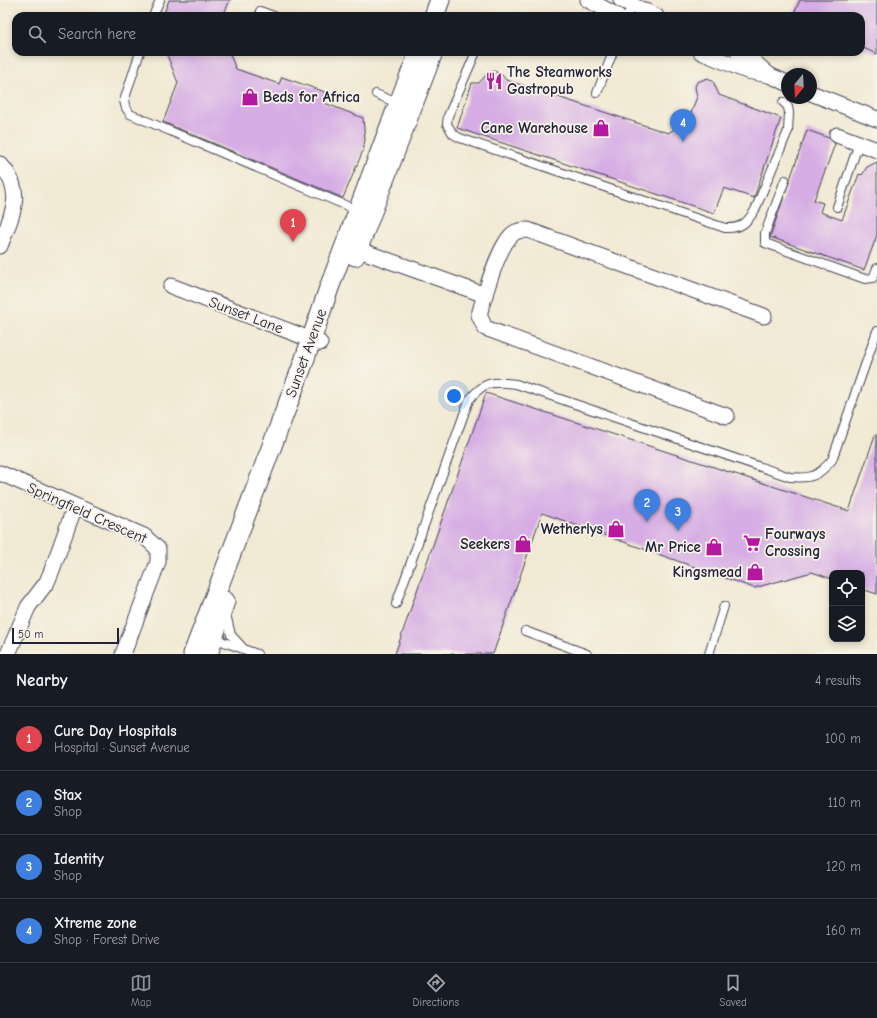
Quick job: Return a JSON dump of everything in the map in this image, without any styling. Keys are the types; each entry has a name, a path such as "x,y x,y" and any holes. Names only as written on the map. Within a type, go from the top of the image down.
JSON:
{"street":[{"path":"436,12 440,0"},
{"path":"448,12 453,0"},
{"path":"588,0 610,12"},
{"path":"627,7 643,12"},
{"name":"Sunset Avenue","path":"207,643 316,342 405,106 419,56"},
{"name":"Sunset Avenue","path":"405,106 431,56"},
{"path":"729,56 743,58 769,75 781,80"},
{"path":"817,95 877,119"},
{"path":"837,135 877,150"},
{"path":"0,164 13,182 16,196 13,212 0,246"},
{"path":"727,416 485,328 479,315 504,243 519,230 528,230 764,316"},
{"path":"352,247 485,295"},
{"name":"Sunset Lane","path":"172,286 316,342"},
{"name":"Sunset Avenue","path":"193,654 207,643 225,602 238,560 316,342"},
{"name":"Springfield Crescent","path":"0,474 144,536 158,549 158,562 123,654"},
{"path":"8,654 28,607 47,582 75,506"}],"lane":[{"path":"156,12 160,0"},
{"path":"139,56 124,101 130,114 364,214"},
{"path":"474,56 448,116 447,124 453,134 460,138 725,228 741,227 749,220 755,210 788,131 789,113 786,104"},
{"path":"597,93 611,56"},
{"path":"376,94 405,106"},
{"path":"837,207 859,143"},
{"path":"785,180 765,234 765,243 865,280 873,278 877,268"},
{"path":"396,604 469,400 477,390 488,383 516,384 790,478 812,477 822,472 832,460 877,331"},
{"path":"225,602 231,635 245,650"},
{"path":"709,654 724,606"},
{"path":"525,631 587,654"},
{"path":"207,643 245,650 257,654"}],"building":[{"path":"169,0 230,0 225,12 164,12"},
{"path":"800,0 877,0 877,54 865,49 865,12 795,12"},
{"path":"168,56 231,56 236,69 279,84 282,77 325,92 322,102 363,118 365,140 362,153 343,198 163,122 178,83"},
{"path":"494,71 502,75 506,80 668,133 688,121 697,97 695,87 697,82 708,78 713,81 719,95 781,118 754,198 724,188 714,213 457,128 472,83 479,83 486,75"},
{"path":"807,130 829,138 835,144 814,200 823,203 820,212 842,220 859,174 862,175 867,167 877,162 877,235 864,270 770,237"},
{"name":"Fourways Crossing","path":"486,393 849,511 875,435 877,436 877,594 865,590 865,570 829,570 829,578 812,572 754,588 542,513 493,654 395,654"}],"place":[{"name":"The Steamworks Gastropub","path":"494,81"},
{"name":"Beds for Africa","path":"250,97"},
{"name":"Cane Warehouse","path":"601,128"},
{"name":"Xtreme zone","path":"683,142"},
{"name":"Cure Day Hospitals","path":"293,242"},
{"name":"Stax","path":"647,522"},
{"name":"Wetherlys","path":"616,529"},
{"name":"Identity","path":"678,531"},
{"name":"Fourways Crossing","path":"752,543"},
{"name":"Seekers","path":"523,544"},
{"name":"Mr Price","path":"714,547"},
{"name":"Kingsmead","path":"755,572"}]}
